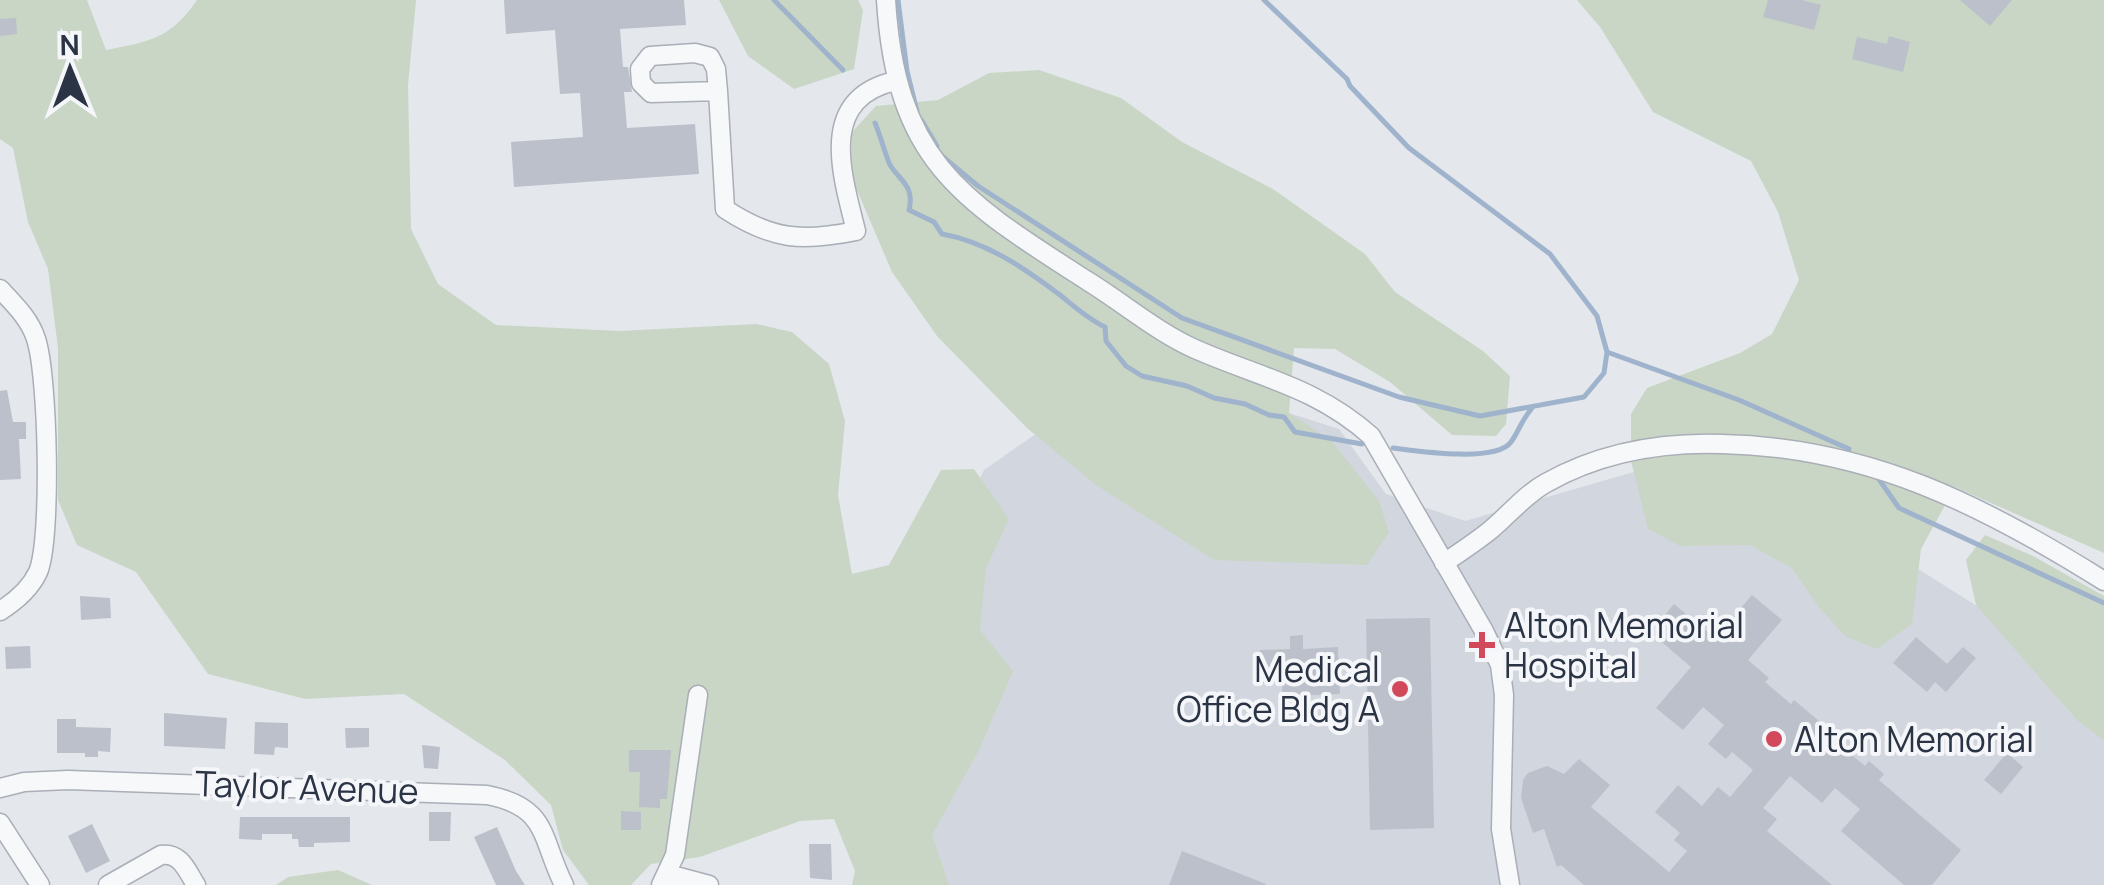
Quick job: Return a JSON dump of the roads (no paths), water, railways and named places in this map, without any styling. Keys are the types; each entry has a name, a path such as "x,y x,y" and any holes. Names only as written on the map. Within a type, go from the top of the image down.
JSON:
{"street":[{"path":"886,0 896,81 929,154 945,176 987,213 1189,346 1308,392 1344,412 1371,436 1476,617 1500,666 1504,695 1502,829 1510,885"},
{"path":"718,91 725,209 758,228 786,237 814,238 856,231 845,186 842,128 850,107 864,92 896,81"},
{"path":"0,289 33,331 39,350 46,482 42,559 32,584 0,610"},
{"path":"1444,563 1488,532 1543,484 1616,453 1696,443 1760,444 1808,450 1904,476 2024,530 2104,580"},
{"path":"698,695 676,855 664,879 709,885"},
{"name":"Taylor Avenue","path":"0,788 24,782 86,780 487,795 511,800 531,813 564,885"},
{"path":"0,823 40,885"},
{"path":"108,885 168,854 180,860 196,885"}],"waterway":[{"path":"774,0 843,70"},
{"path":"898,0 907,71 917,111"},
{"path":"942,156 978,186 1182,318 1399,397 1480,416 1584,397 1604,373 1607,352 1597,316 1550,254 1409,148 1347,79 1264,0"},
{"path":"922,121 937,146"},
{"path":"875,123 890,165 908,189 909,210 934,222 942,234 1004,257 1105,327 1106,341 1126,366 1142,376 1284,417 1295,432 1362,444"},
{"path":"1607,352 1739,400 1849,449"},
{"path":"1393,448 1455,454 1490,452 1511,442 1532,408"},
{"path":"1876,475 1899,508 2104,603"}],"place":[{"name":"Alton Memorial Hospital","path":"1482,645"},
{"name":"Medical Office Bldg A","path":"1400,689"},
{"name":"Alton Memorial","path":"1774,739"}]}
